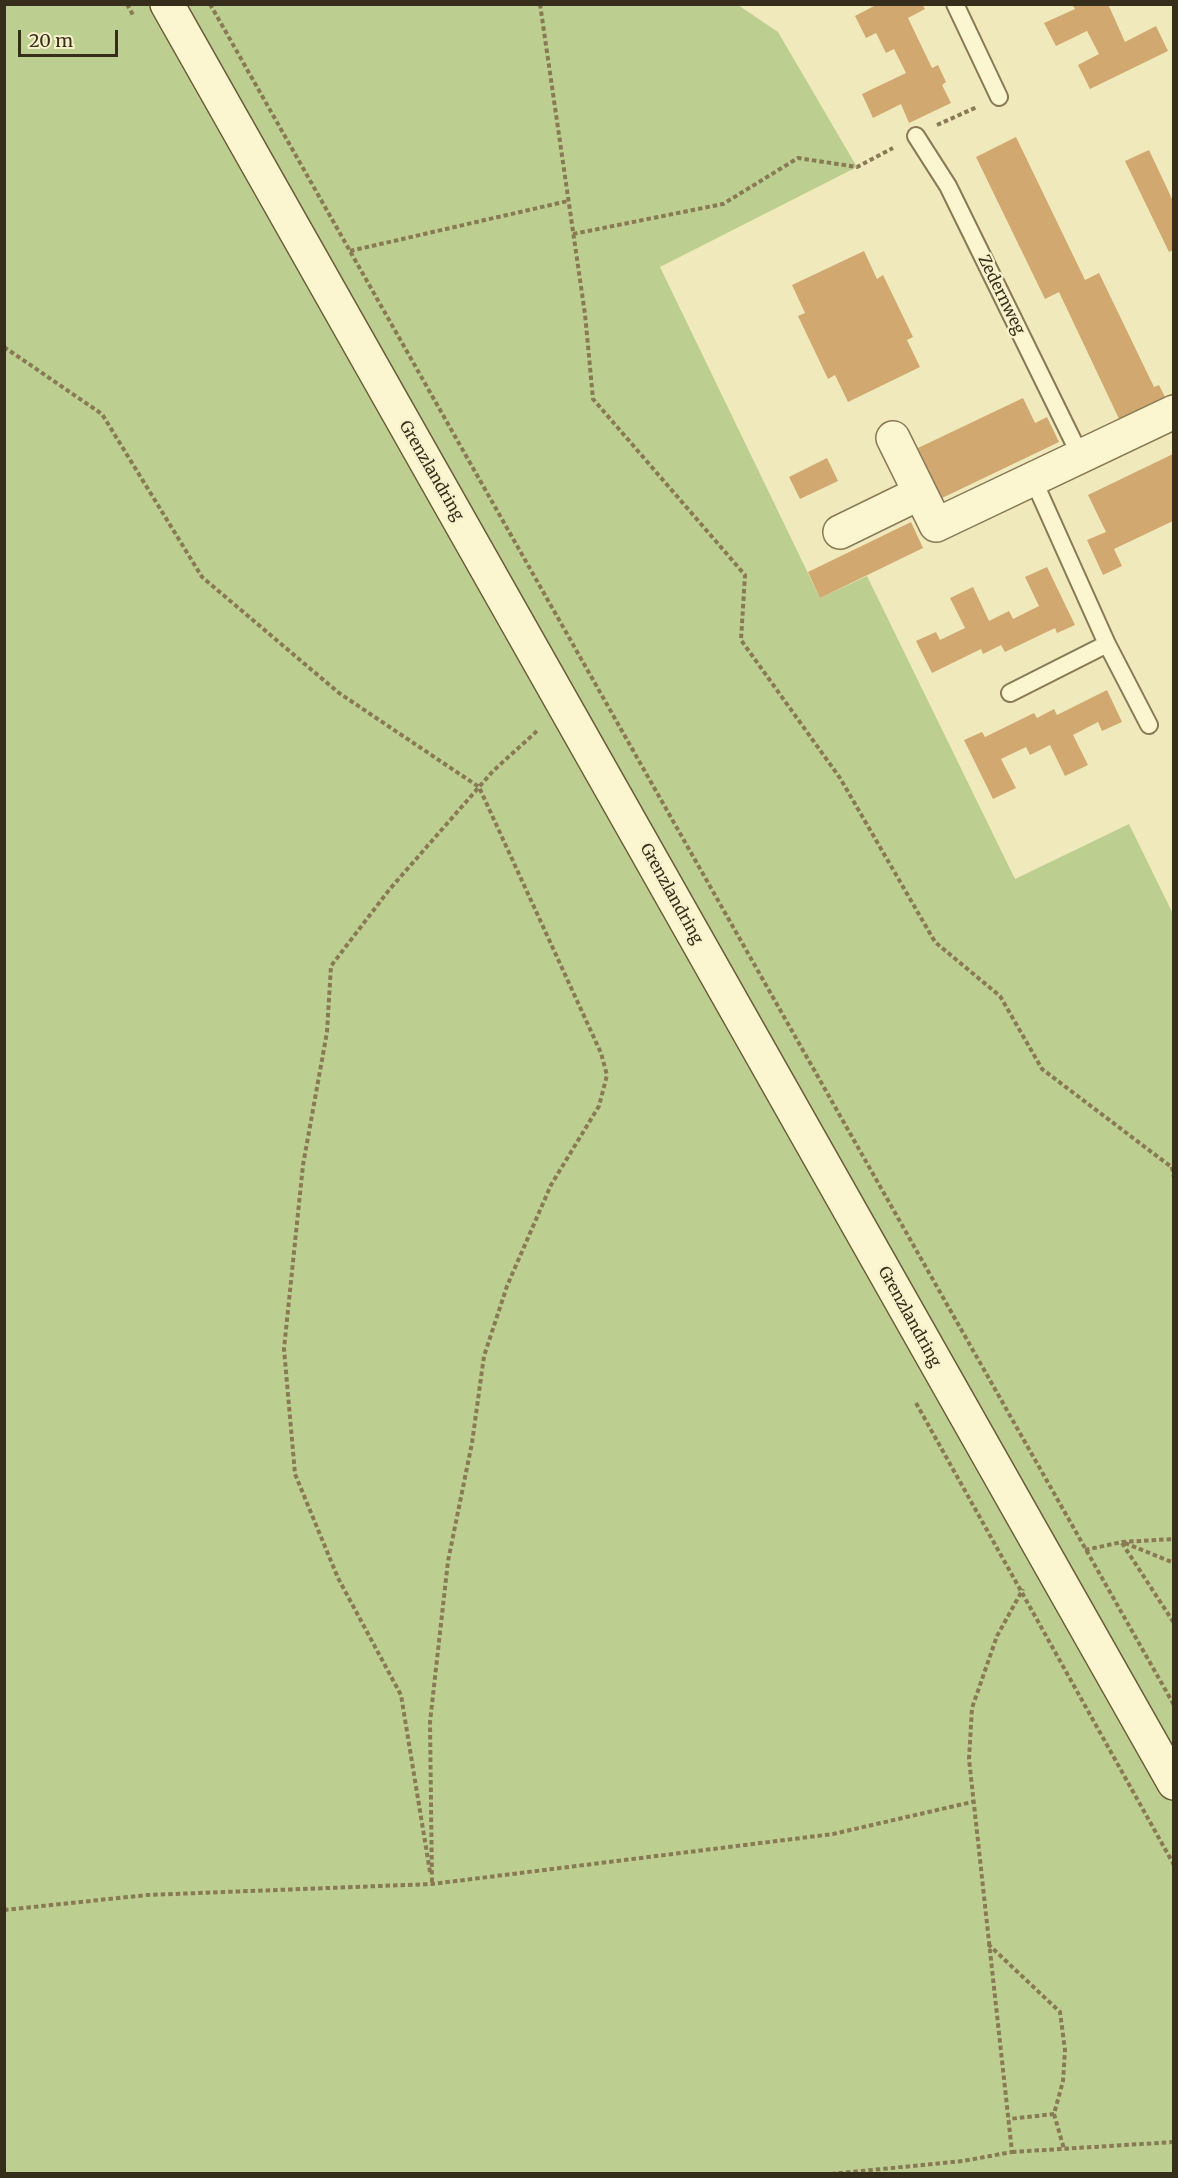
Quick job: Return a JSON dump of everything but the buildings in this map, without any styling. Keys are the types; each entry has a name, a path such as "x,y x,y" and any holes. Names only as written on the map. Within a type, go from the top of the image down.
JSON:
{"main road":[{"name":"Grenzlandring","path":"167,4 1173,1783"},
{"path":"893,438 936,525 1173,412"},
{"path":"840,532 920,493"}],"lane":[{"path":"955,4 999,97"},
{"name":"Zedernweg","path":"915,136 948,186 1081,457"},
{"path":"1032,479 1107,644 1149,725"},
{"path":"1010,693 1107,644"}],"path":[{"path":"210,4 1087,1549 1173,1705"},
{"path":"540,4 585,314 593,399 745,575 741,640 840,778 935,942 1000,996 1042,1069 1173,1168 1173,1178"},
{"path":"573,234 723,204 798,158 857,167"},
{"path":"350,252 568,201"},
{"path":"4,347 102,414 202,577 339,693 479,787 592,1030 607,1075 599,1106 551,1185 511,1276 484,1356 472,1443 448,1561 430,1722 432,1884"},
{"path":"432,1884 401,1695 338,1578 295,1474 284,1349 303,1166 327,1032 331,966 389,890 493,771 537,731"},
{"path":"1087,1549 1122,1542 1173,1539"},
{"path":"1122,1542 1173,1563"},
{"path":"1122,1542 1173,1623"},
{"path":"1012,2152 972,1802 969,1759 972,1708 997,1636 1022,1589 1052,1570"},
{"path":"4,1911 147,1894 432,1884 833,1834 972,1802"},
{"path":"988,1944 1060,2012 1065,2050 1063,2081 1054,2114 1064,2149"},
{"path":"1009,2120 1054,2114"},
{"path":"831,2174 963,2161 1012,2152 1173,2142"}],"green space":[{"path":"5,5 738,5 778,32 857,167 660,267 820,598 867,576 1015,879 1129,824 1173,914 1173,2173 5,2174"}]}
